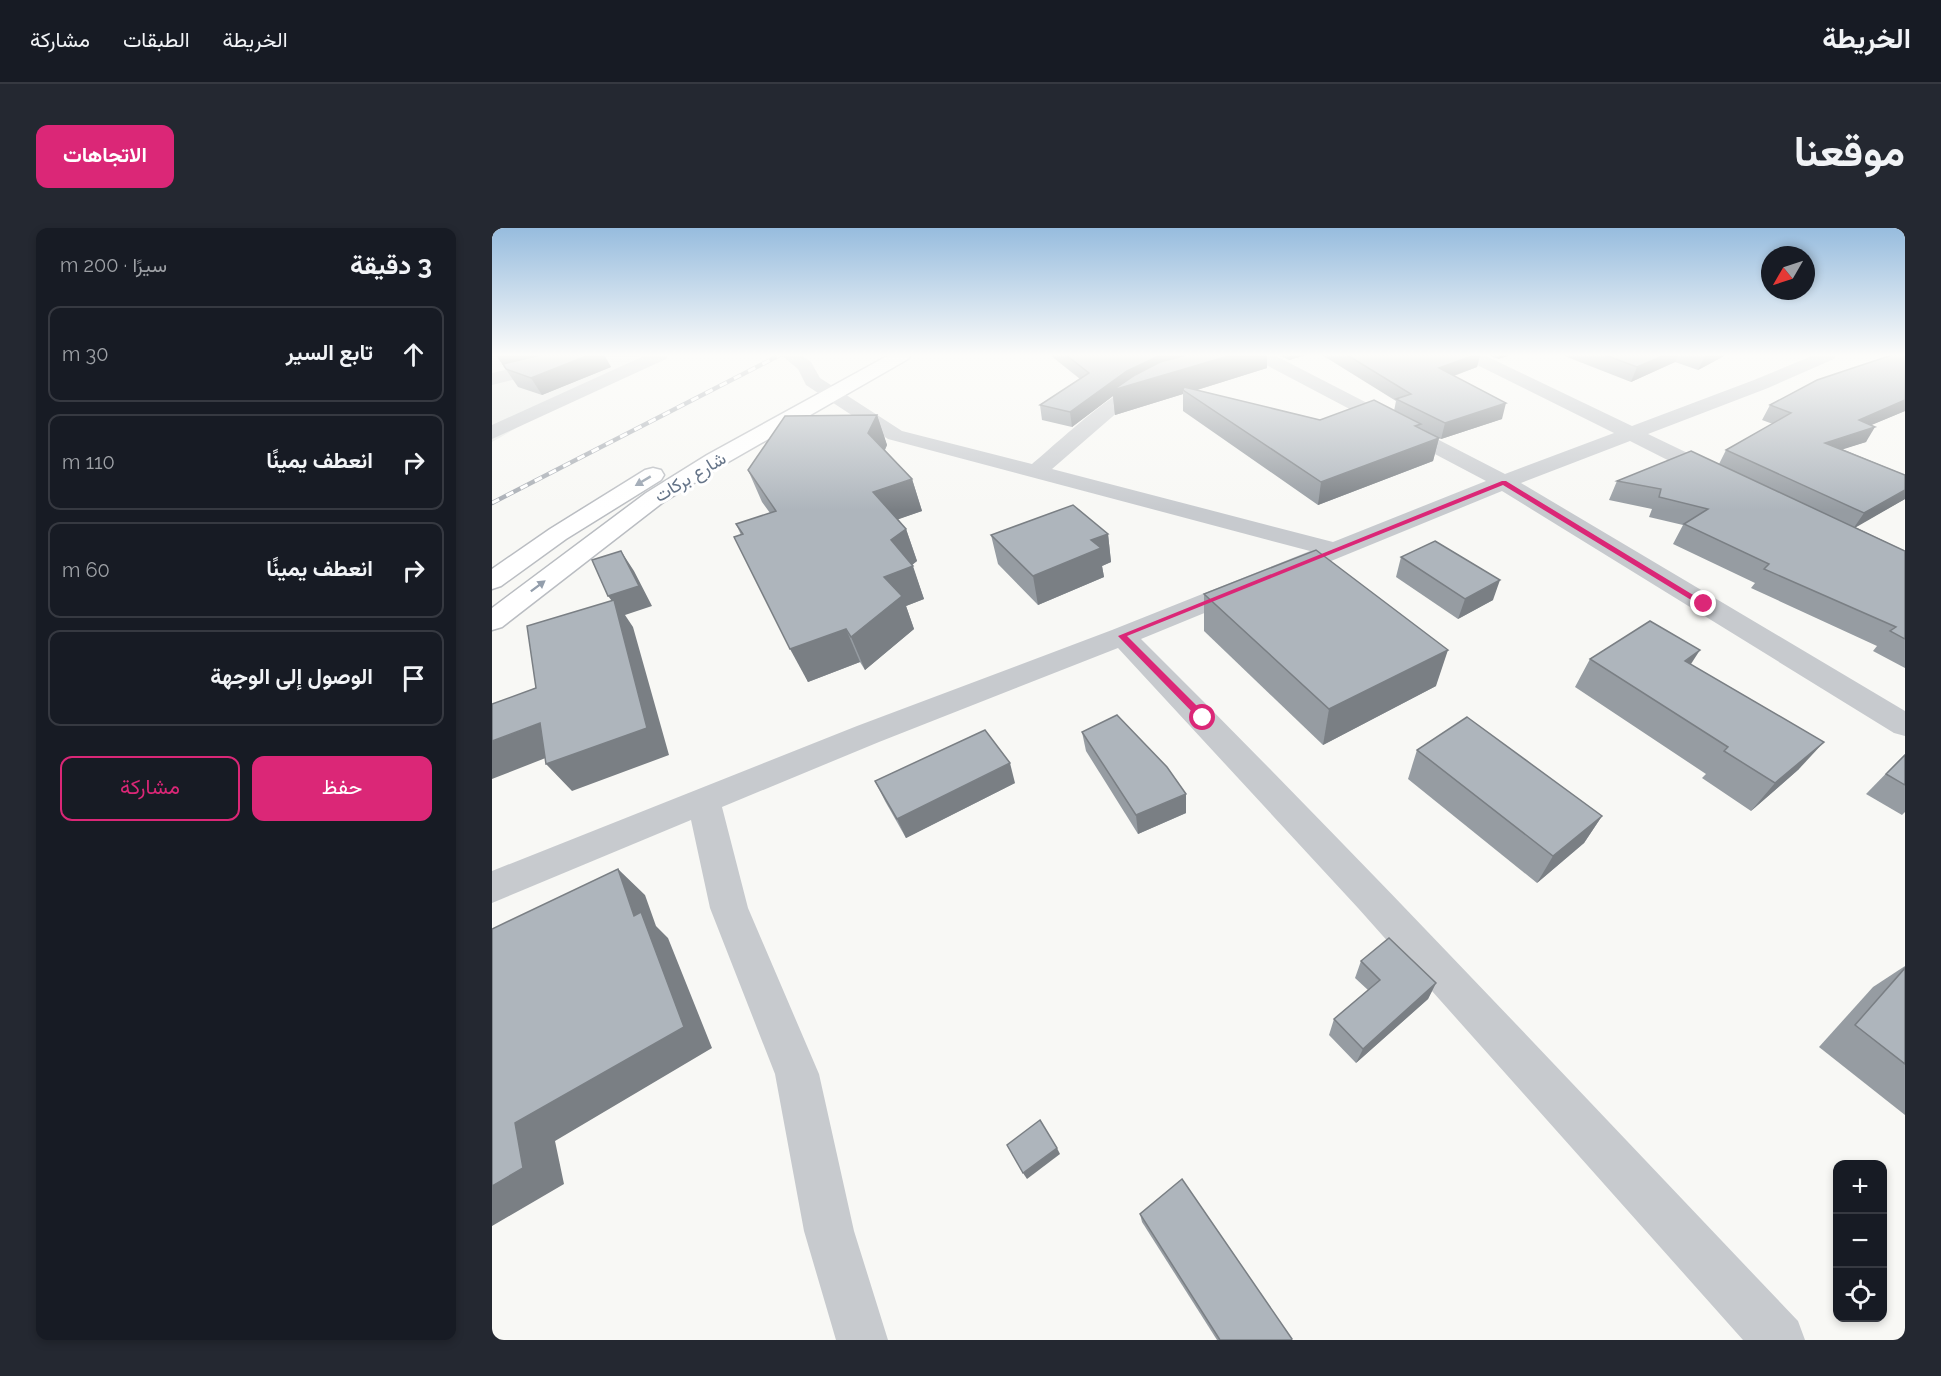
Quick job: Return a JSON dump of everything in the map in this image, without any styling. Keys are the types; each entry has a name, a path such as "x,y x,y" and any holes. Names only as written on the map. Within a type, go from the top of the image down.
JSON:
{"main road":[{"name":"شارع بركات","path":"492,581 558,534 629,489 769,407"},
{"name":"شارع بركات","path":"492,621 654,498 715,460 811,407"}],"street":[{"path":"492,433 548,407"},
{"path":"851,407 895,435 1334,550"},
{"path":"1035,473 1112,407"},
{"path":"1360,407 1504,482 1905,725"},
{"path":"1575,407 1734,484"},
{"path":"492,888 868,734 1122,636 1504,482 1701,407"},
{"path":"1122,636 1203,718 1332,856 1779,1340"},
{"path":"704,801 729,908 797,1074 829,1231 862,1340"}],"shaded area":[{"path":"492,407 553,407 492,442"}],"building":[{"path":"1048,407 1077,407 1070,412"},
{"path":"1208,407 1266,407 1320,420 1355,407 1387,407 1421,424 1415,426 1439,438 1321,482"},
{"path":"1412,407 1494,407 1445,423"},
{"path":"1775,407 1889,407 1859,420 1875,427 1825,443 1905,475 1905,490 1864,513 1726,450 1791,413"},
{"path":"877,415 868,433 912,479 873,492 906,529 891,540 913,566 884,577 902,596 851,637 846,629 790,649 734,537 743,534 736,524 776,511 748,470 785,416"},
{"path":"1691,451 1905,551 1905,639 1890,631 1896,627 1764,569 1769,564 1684,524 1708,509 1659,497 1661,489 1617,481"},
{"path":"1073,505 1108,534 1091,540 1101,548 1033,576 991,535"},
{"path":"1435,541 1500,580 1465,599 1401,557"},
{"path":"1316,550 1448,650 1329,709 1204,594"},
{"path":"621,551 639,586 608,596 592,560"},
{"path":"614,600 647,728 546,764 540,723 492,741 492,704 536,688 527,626"},
{"path":"1650,621 1700,650 1685,661 1824,742 1775,783 1724,751 1728,747 1590,659"},
{"path":"1117,715 1167,767 1186,794 1136,815 1082,732"},
{"path":"1467,717 1602,816 1553,856 1417,750"},
{"path":"985,730 1010,763 897,819 875,781"},
{"path":"1905,755 1905,785 1886,774"},
{"path":"618,869 634,916 641,912 684,1027 515,1123 523,1168 492,1186 492,929"},
{"path":"1389,938 1436,983 1363,1049 1334,1019 1380,980 1361,961"},
{"path":"1905,968 1905,1064 1855,1025"},
{"path":"1040,1120 1057,1148 1023,1173 1007,1145"},
{"path":"1182,1179 1291,1340 1220,1340 1140,1214"}],"railway":[{"path":"492,503 679,407"}],"route":[{"path":"1203,718 1122,636 1504,482 1704,604"}]}
